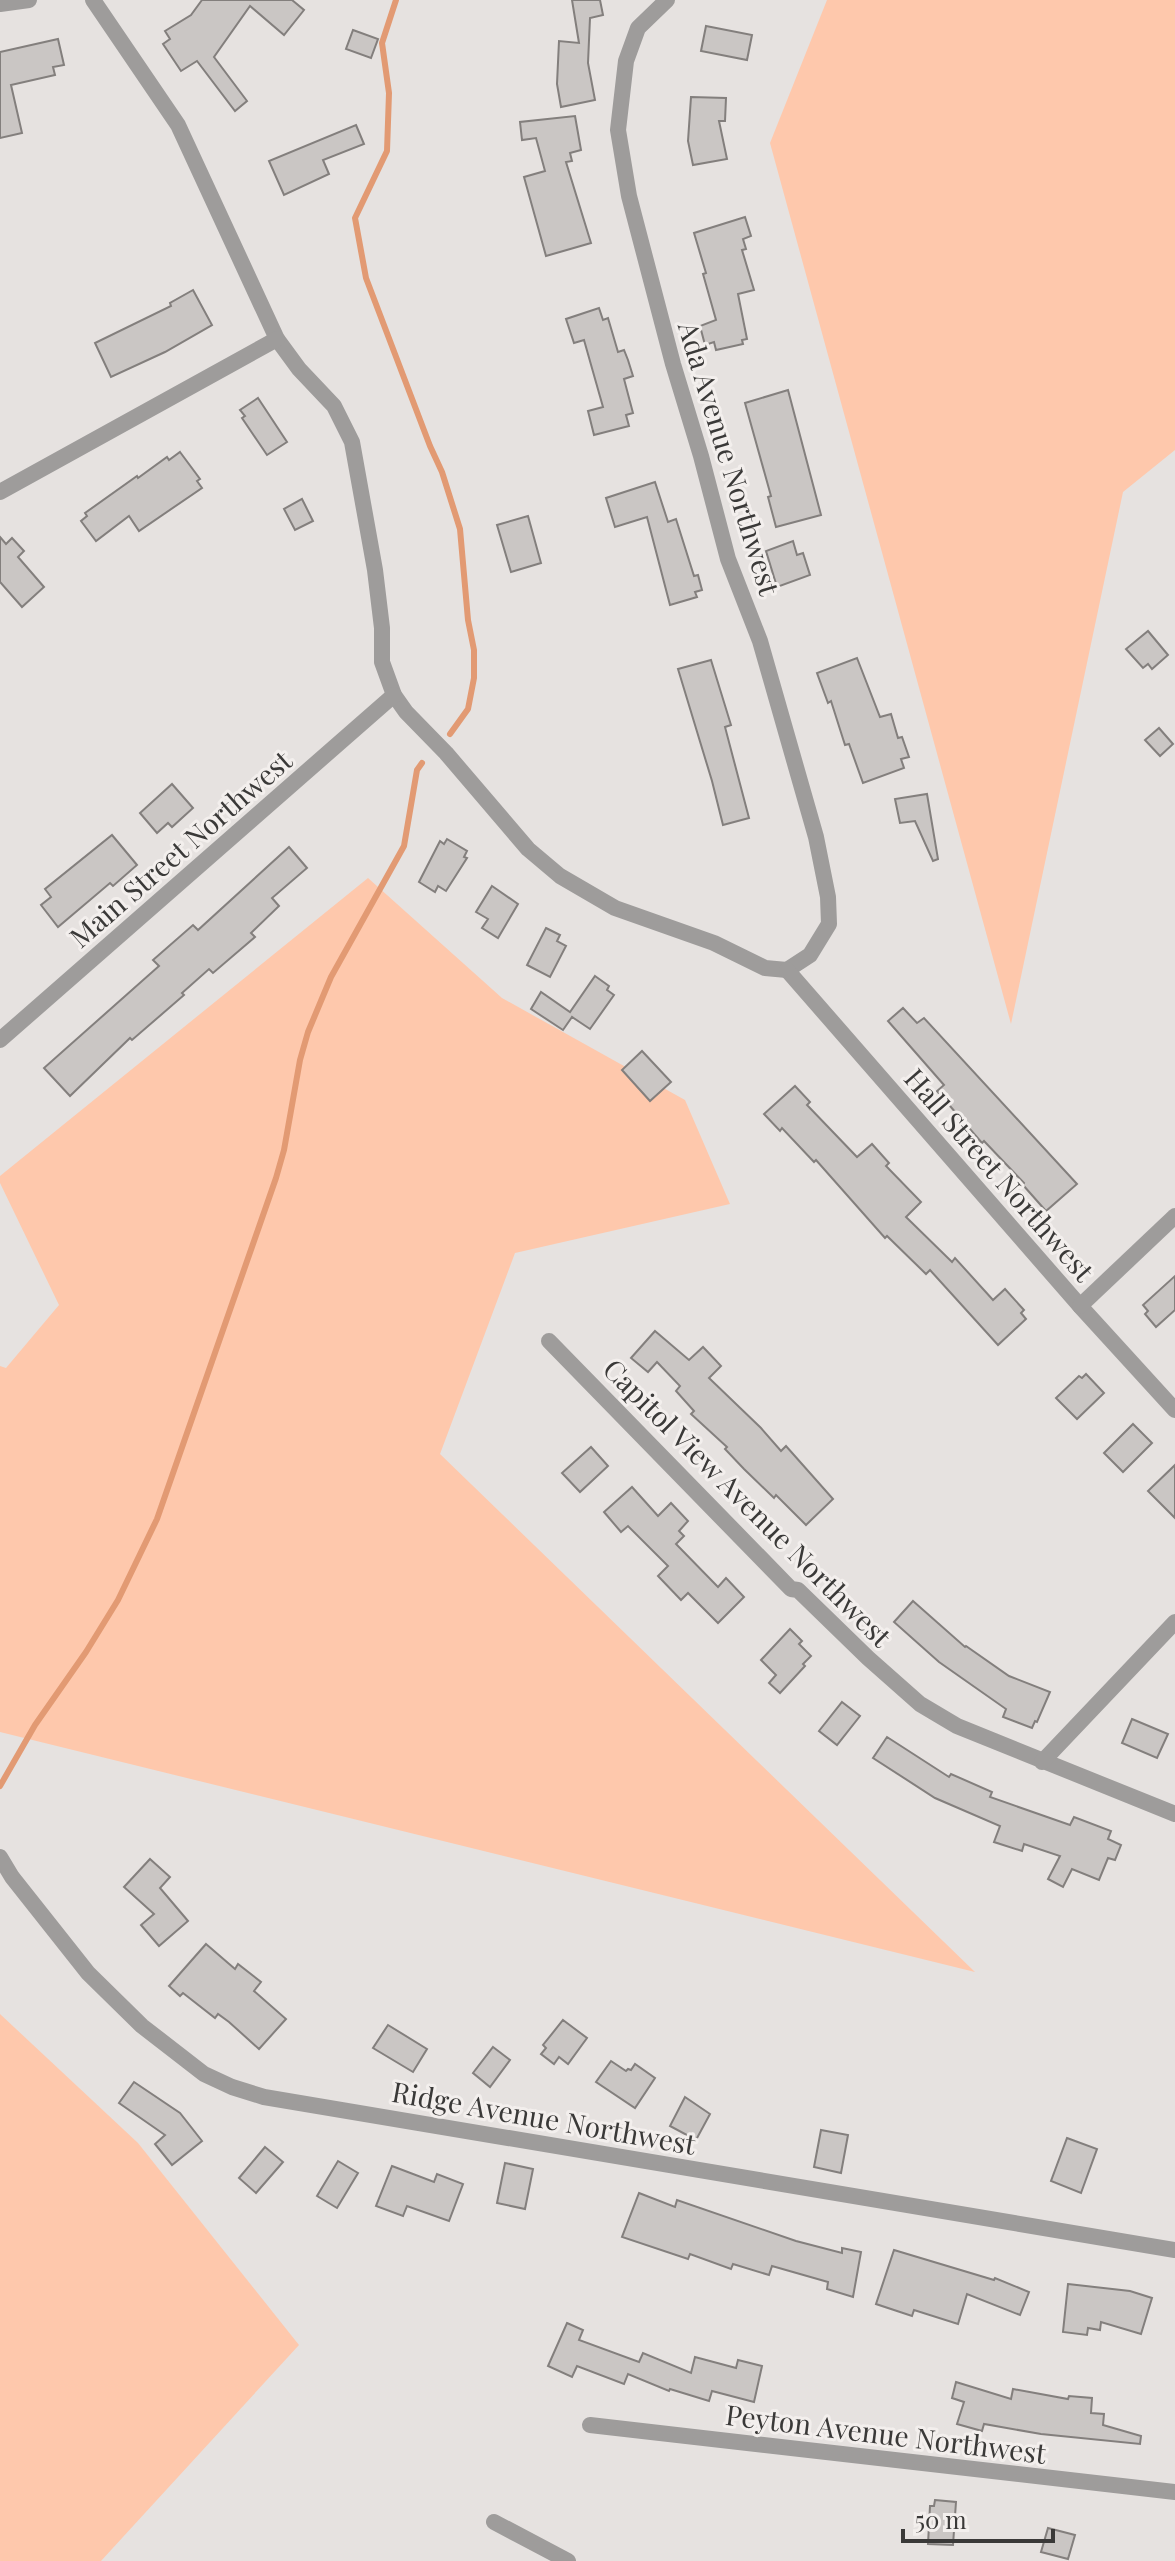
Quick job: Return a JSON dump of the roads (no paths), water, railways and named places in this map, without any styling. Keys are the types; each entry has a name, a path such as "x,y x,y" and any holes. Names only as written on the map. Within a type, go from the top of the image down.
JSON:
{"street":[{"path":"0,4 29,0"},
{"path":"93,0 178,125 277,339 299,369 334,406 352,442 375,570 382,628 382,662 394,695 406,712 446,753 528,849 560,876 615,908 714,943 765,968 787,970"},
{"name":"Ada Avenue Northwest","path":"667,0 638,28 626,61 618,130 629,196 673,364 728,559 760,641 816,837 828,897 829,924 810,955 787,970"},
{"path":"0,492 277,339"},
{"name":"Main Street Northwest","path":"0,1040 394,695"},
{"name":"Hall Street Northwest","path":"787,970 1080,1306 1175,1410"},
{"path":"1080,1306 1175,1216"},
{"name":"Capitol View Avenue Northwest","path":"549,1341 791,1589 798,1590 920,1704 957,1726 1175,1814"},
{"path":"1042,1762 1175,1622"},
{"name":"Ridge Avenue Northwest","path":"0,1857 12,1877 88,1973 142,2026 204,2074 232,2087 264,2097 1175,2250"},
{"name":"Peyton Avenue Northwest","path":"590,2425 1175,2492"},
{"path":"494,2522 568,2561"}],"waterway":[{"path":"396,0 382,43 389,93 387,151 355,218 366,278 442,472 460,529 468,620 474,650 474,678 468,709 450,734"},
{"path":"0,1786 35,1725 118,1600 157,1519 276,1178 308,1032 331,977 404,846 417,770 422,763"}]}
